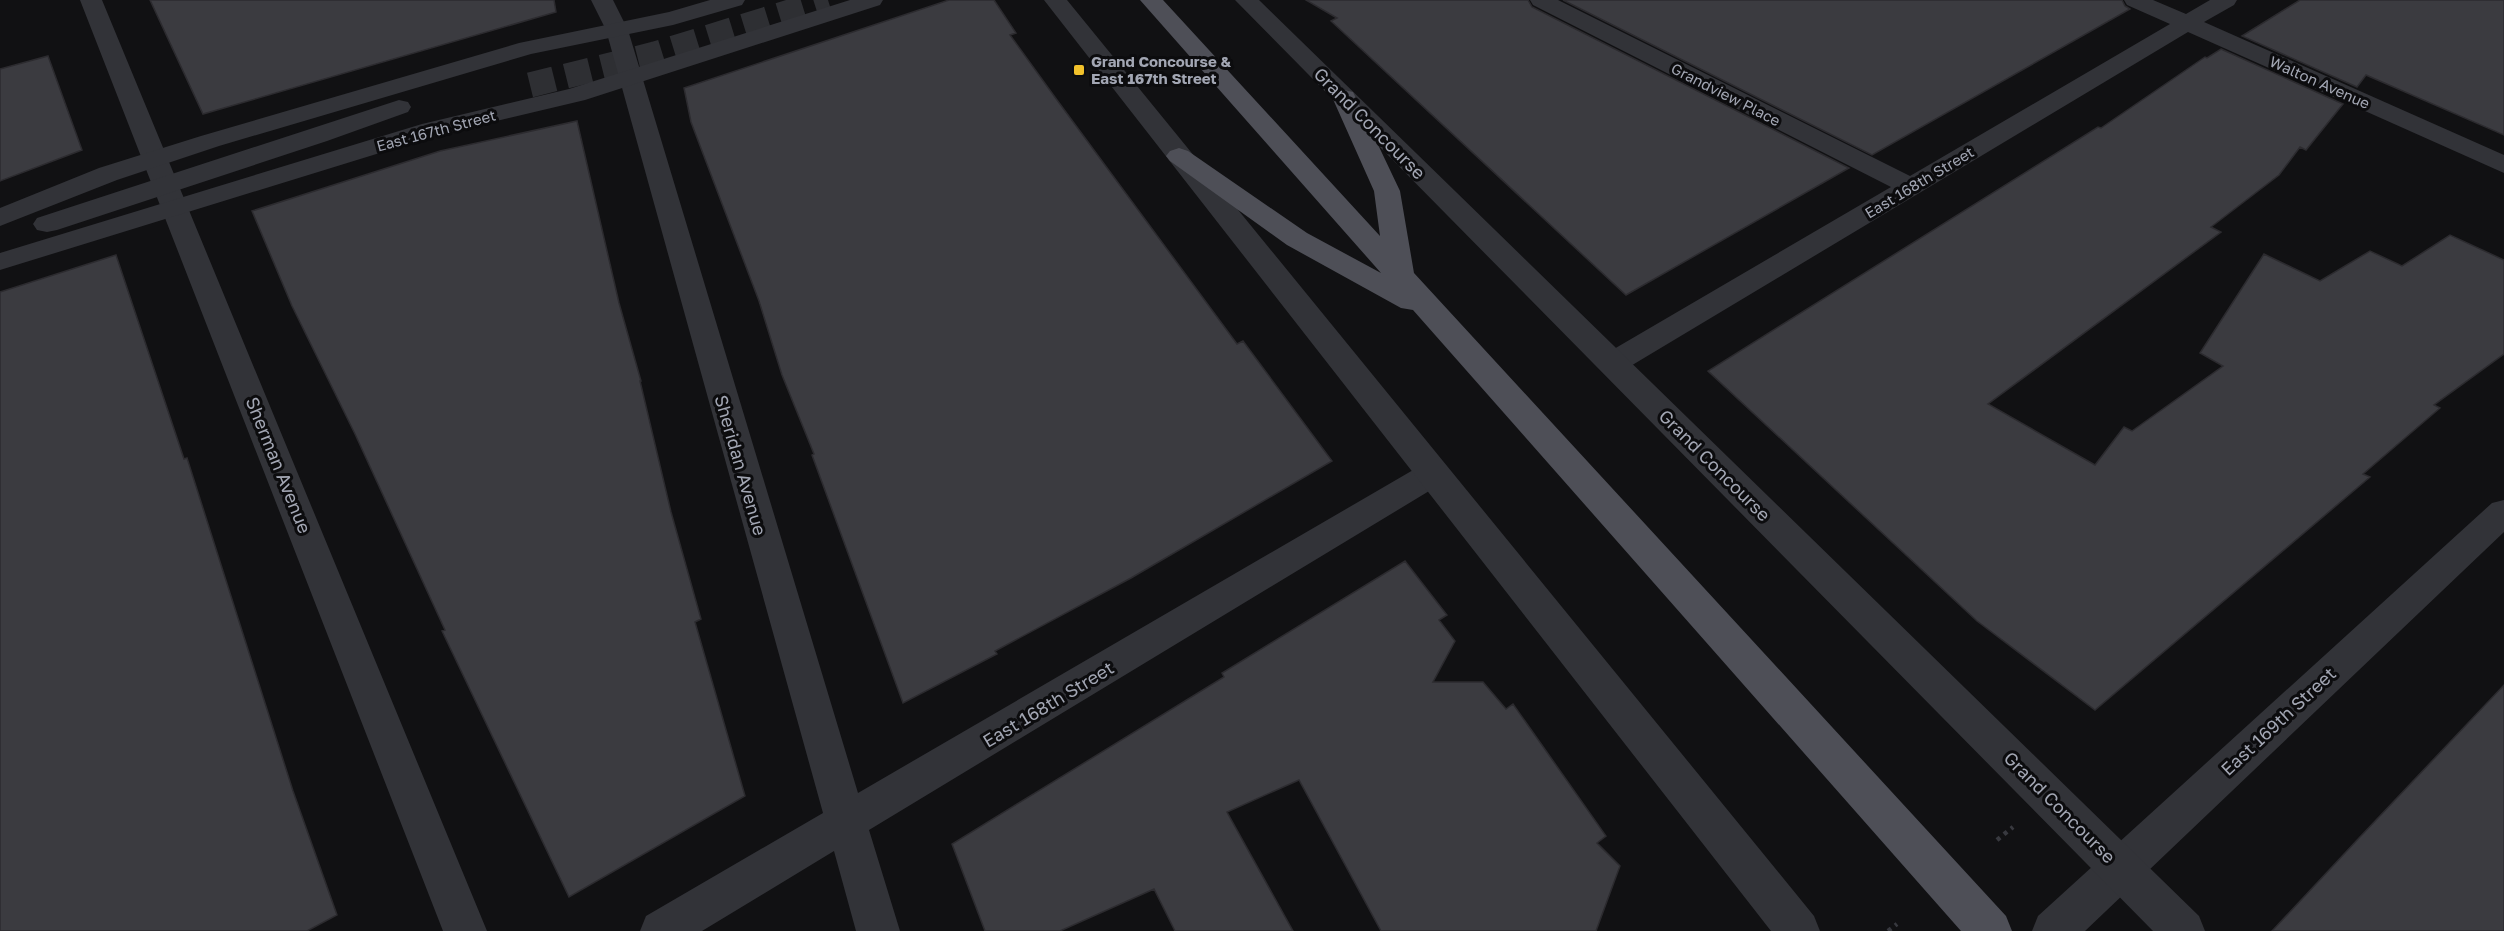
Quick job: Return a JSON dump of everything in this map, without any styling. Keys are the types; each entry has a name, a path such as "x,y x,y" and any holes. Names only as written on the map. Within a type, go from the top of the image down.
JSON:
{"main road":[{"path":"1151,0 1990,931"},
{"path":"1344,97 1387,191 1401,279"},
{"path":"1179,156 1297,239 1435,315"}],"street":[{"name":"Sherman Avenue","path":"91,0 465,931"},
{"name":"Sheridan Avenue","path":"602,0 617,30 629,79 878,931"},
{"path":"0,218 154,158 551,42 673,18 734,0"},
{"name":"East 167th Street","path":"0,241 431,129 576,95 872,0"},
{"path":"1055,0 1798,931"},
{"name":"Grand Concourse","path":"1246,0 2183,931"},
{"name":"Grandview Place","path":"1541,0 1911,187"},
{"name":"Walton Avenue","path":"2135,0 2504,165"},
{"name":"East 168th Street","path":"1613,363 2226,0"},
{"name":"East 167th Street","path":"0,262 318,136 531,76"},
{"name":"East 168th Street","path":"662,931 846,824 1432,474"},
{"name":"East 169th Street","path":"2054,931 2504,512"}],"path":[{"path":"1888,931 1897,924"}],"building":[{"path":"150,0 554,0 556,12 203,114"},
{"path":"949,0 994,0 1016,33 1010,35 1057,100 1237,344 1243,341 1332,461 1131,578 995,651 997,654 903,703 812,455 814,454 782,375 759,301 691,122 684,88"},
{"path":"1306,0 1528,0 1532,7 1849,168 1626,295 1331,21 1337,18"},
{"path":"1563,0 2122,0 2130,9 1872,155"},
{"path":"2300,0 2504,0 2504,135 2366,75 2357,87 2242,36"},
{"path":"2221,49 2343,104 2306,150 2300,147 2279,175 2211,227 2221,232 1988,404 2095,465 2124,427 2132,431 2223,366 2200,353 2264,254 2320,281 2370,251 2402,266 2450,235 2504,260 2504,354 2434,405 2440,408 2363,474 2370,477 2095,710 1977,621 1708,371 2098,127 2101,128 2205,57"},
{"path":"48,56 82,150 0,181 0,69"},
{"path":"577,121 671,512 701,619 695,622 745,796 569,897 442,631 445,630 355,434 292,306 252,211 440,151"},
{"path":"116,255 184,459 187,458 293,791 337,915 307,931 0,931 0,292"},
{"path":"1405,561 1447,615 1439,620 1455,641 1433,682 1483,682 1506,709 1513,704 1606,836 1597,843 1620,866 1596,931 1381,931 1299,780 1227,812 1293,931 1175,931 1154,889 1060,931 985,931 952,844 1224,677 1222,673"},
{"path":"2504,685 2504,931 2272,931 2359,838"}],"tunnel":[{"path":"530,85 655,54 828,0"}],"place":[{"name":"Grand Concourse & East 167th Street","path":"1079,70"}]}
